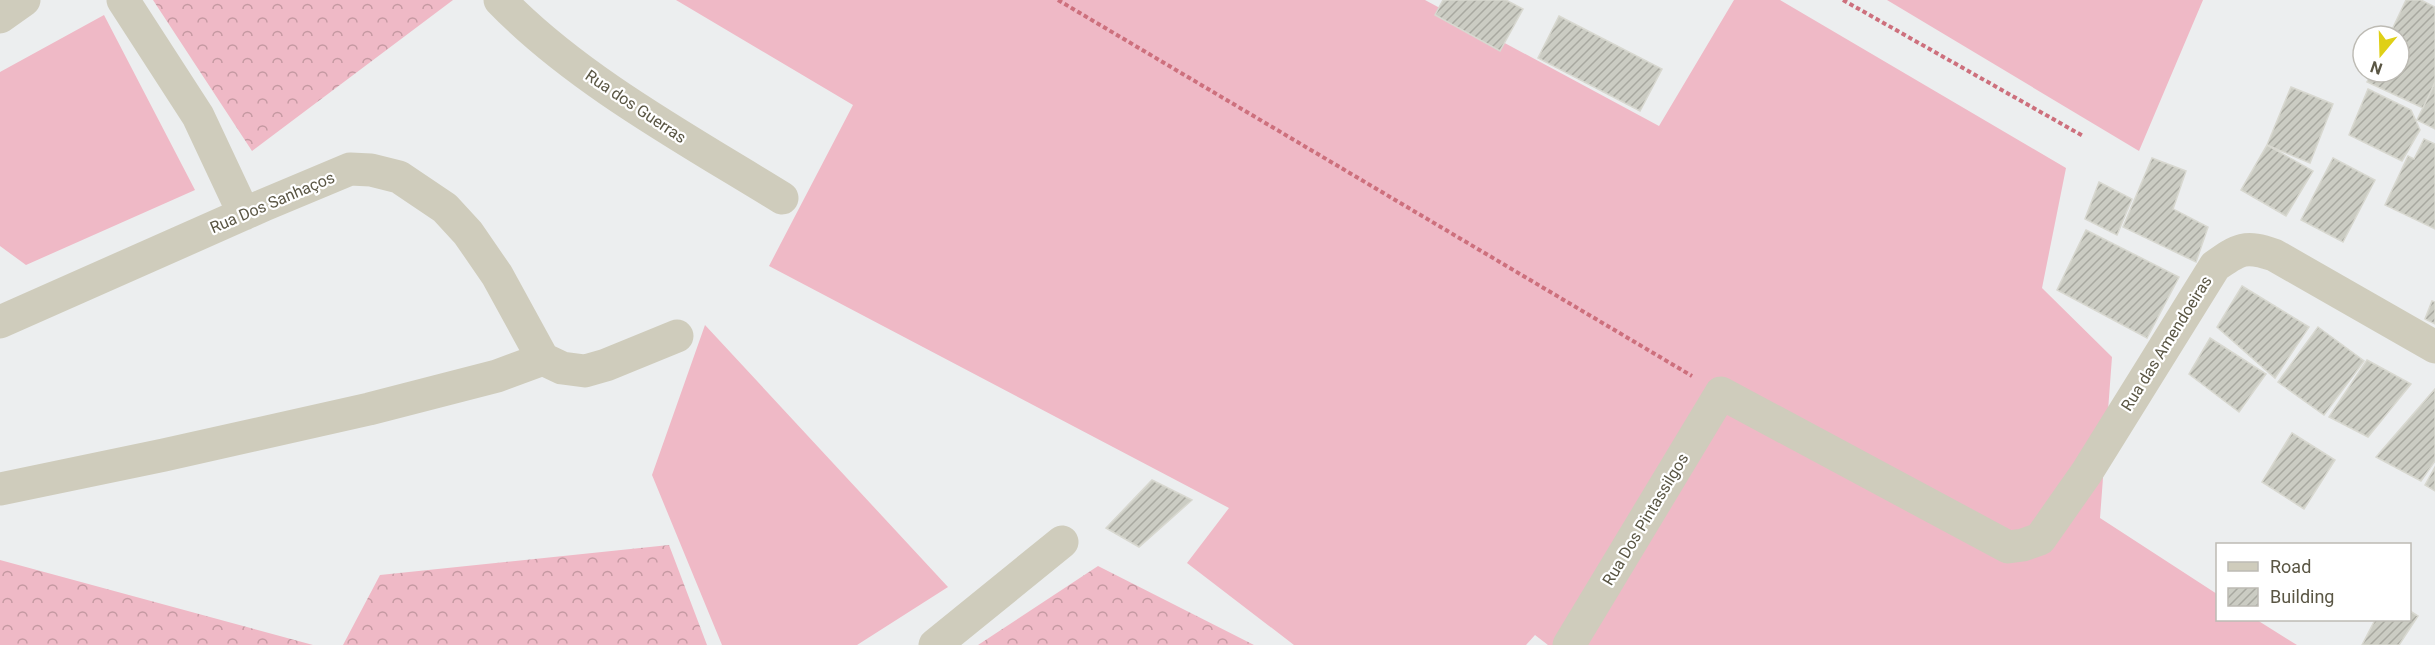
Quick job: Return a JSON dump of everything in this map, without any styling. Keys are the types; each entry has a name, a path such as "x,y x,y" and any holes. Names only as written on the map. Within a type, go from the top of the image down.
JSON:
{"street":[{"path":"0,16 24,0"},
{"path":"123,0 198,117 244,214"},
{"name":"Rua dos Guerras","path":"500,0 522,22 578,66 700,149 782,198"},
{"name":"Rua Dos Sanhaços","path":"0,322 350,169 371,170 399,177 445,208 468,234 497,275 543,359"},
{"name":"Rua das Amendoeiras","path":"1720,393 2008,547 2040,539 2086,472 2214,266 2238,250 2260,250 2274,255 2435,347"},
{"path":"0,489 369,409 497,376 543,359 562,368 585,371 606,365 676,336"},
{"name":"Rua Dos Pintassilgos","path":"1569,645 1720,393"},
{"path":"935,645 1062,542"}],"path":[{"path":"1058,0 1720,393"},
{"path":"1843,0 2083,135"}],"green space":[{"path":"153,0 453,0 252,151"},
{"path":"676,0 1425,0 1659,126 1734,0 1780,0 2066,168 2042,288 2112,357 2100,518 2216,593 2216,621 2259,621 2297,645 1548,645 1535,635 1526,645 1294,645 1187,563 1229,508 769,266 853,105"},
{"path":"1887,0 2203,0 2139,151"},
{"path":"104,15 195,190 26,265 0,246 0,72"},
{"path":"705,325 948,587 857,645 722,645 652,475"},
{"path":"669,545 707,645 343,645 380,575"},
{"path":"0,560 313,645 0,645"},
{"path":"1098,566 1254,645 978,645"}],"building":[{"path":"1443,0 1506,0 1523,9 1500,51 1435,15"},
{"path":"2406,0 2421,0 2435,7 2435,82 2423,108 2371,84 2411,84 2411,24 2395,24"},
{"path":"1559,16 1662,69 1640,111 1538,58"},
{"path":"2435,83 2435,129 2417,120"},
{"path":"2291,87 2333,104 2310,163 2267,145"},
{"path":"2368,89 2411,110 2420,130 2402,161 2349,135"},
{"path":"2424,139 2435,144 2435,229 2385,205 2408,156 2414,159"},
{"path":"2267,145 2313,171 2286,216 2241,190"},
{"path":"2152,158 2186,171 2173,209 2208,227 2196,262 2123,227"},
{"path":"2333,158 2375,180 2343,242 2301,220"},
{"path":"2099,182 2132,199 2117,235 2085,219"},
{"path":"2086,230 2179,277 2147,338 2057,290"},
{"path":"2242,286 2309,327 2275,378 2217,327"},
{"path":"2432,301 2435,302 2435,324 2425,319"},
{"path":"2318,327 2364,361 2324,415 2278,382"},
{"path":"2210,338 2266,374 2239,412 2189,374"},
{"path":"2367,360 2411,384 2368,437 2329,417"},
{"path":"2435,389 2435,461 2421,481 2376,457"},
{"path":"2292,433 2335,460 2304,509 2262,482"},
{"path":"2435,467 2435,491 2425,485"},
{"path":"1152,480 1192,500 1139,547 1106,528"},
{"path":"2411,612 2418,616 2399,645 2362,645 2374,621 2411,621"}]}
